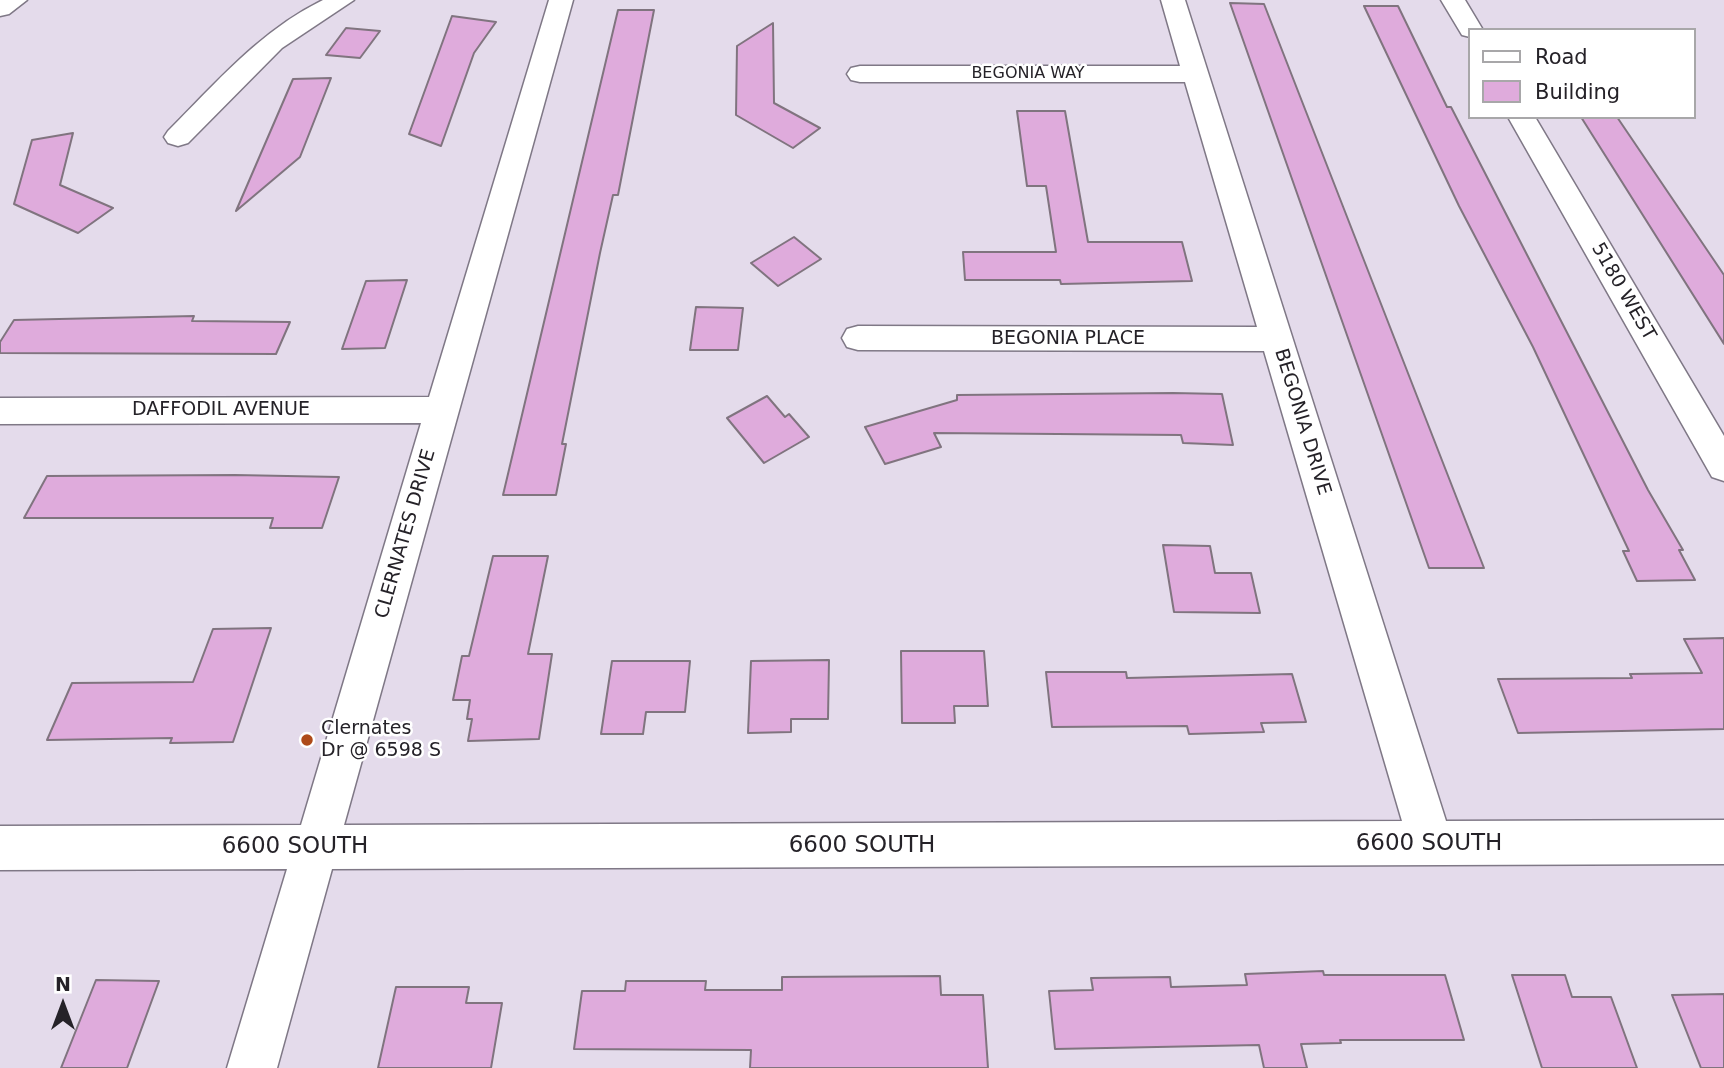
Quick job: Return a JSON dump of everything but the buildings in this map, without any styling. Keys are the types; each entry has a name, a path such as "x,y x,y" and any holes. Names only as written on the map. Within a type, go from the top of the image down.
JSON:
{"street":[{"path":"0,9 15,0"},
{"path":"178,137 272,42 302,19 342,0"},
{"name":"CLERNATES DRIVE","path":"252,1068 561,0"},
{"name":"BEGONIA DRIVE","path":"1173,0 1431,844"},
{"path":"1453,0 1470,28"},
{"name":"BEGONIA WAY","path":"860,74 1196,74"},
{"name":"5180 WEST","path":"1522,119 1724,467"},
{"name":"BEGONIA PLACE","path":"858,338 1277,339"},
{"name":"DAFFODIL AVENUE","path":"0,411 442,410"},
{"name":"6600 SOUTH","path":"0,848 1724,842"}],"place":[{"name":"Clernates Dr @ 6598 S","path":"307,740"}]}
